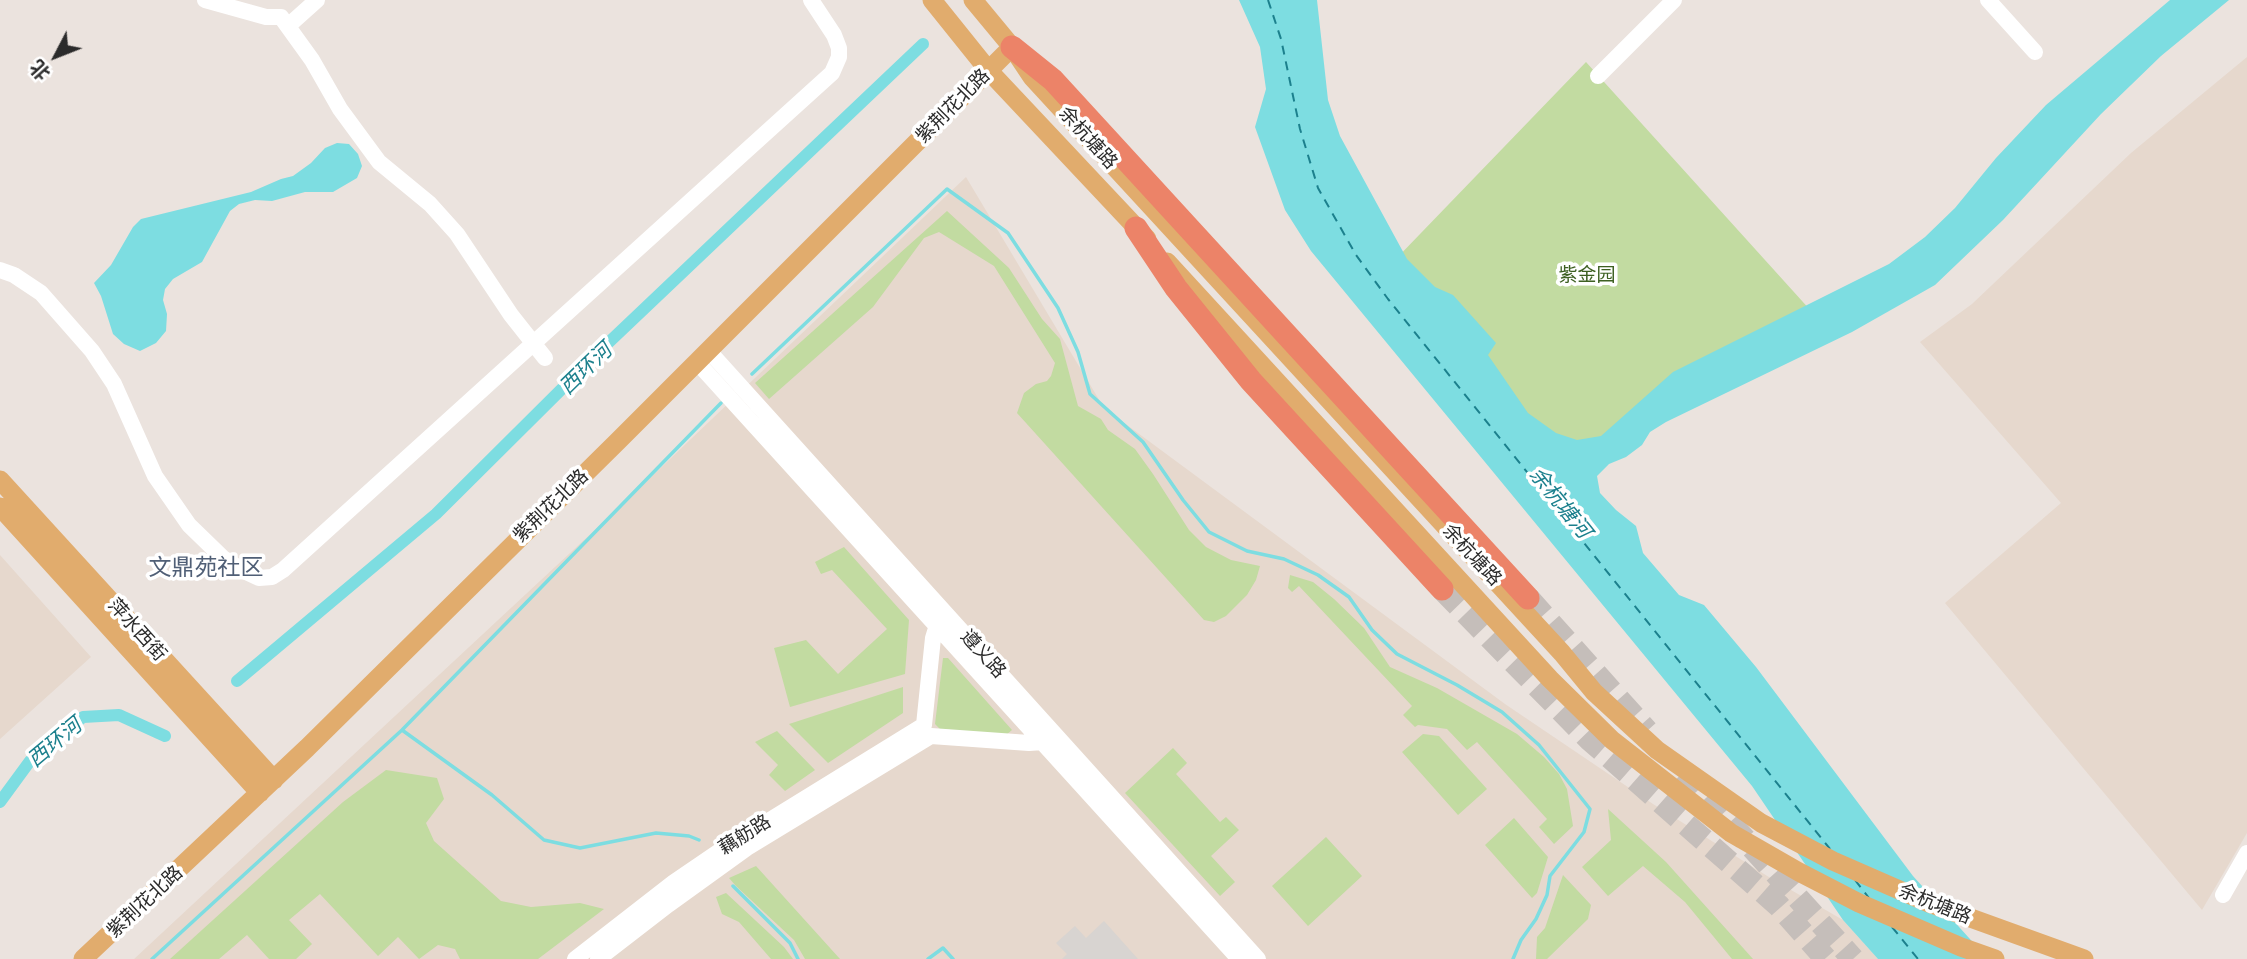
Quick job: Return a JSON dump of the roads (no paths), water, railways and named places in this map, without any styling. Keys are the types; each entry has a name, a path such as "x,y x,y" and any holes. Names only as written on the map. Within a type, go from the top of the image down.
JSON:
{"highway":[{"path":"1012,47 1053,79 1528,598"},
{"path":"1136,228 1176,288 1251,381 1442,589"}],"main road":[{"name":"余杭塘路","path":"932,0 989,71 1550,679 1612,740 1731,833 1799,872 1859,903 1961,947 1996,959"},
{"name":"余杭塘路","path":"973,0 1012,47 1032,77 1562,653 1594,692 1657,750 1761,823 1833,861 1929,903 2084,959"},
{"name":"紫荆花北路","path":"83,959 267,787 1012,47"},
{"name":"萍水西街","path":"0,480 176,687"},
{"name":"萍水西街","path":"0,507 176,687 267,787"}],"street":[{"path":"205,0 266,17 281,17 312,60 340,109 379,162 430,204 457,234 511,315 545,358"},
{"path":"288,26 317,0"},
{"path":"0,270 14,275 41,293 92,351 114,384 155,476 189,525 223,558 259,578 272,577 283,570 832,74 839,57 839,48 834,35 811,0"},
{"path":"1598,76 1674,0"},
{"path":"1988,0 2035,52"},
{"name":"遵义路","path":"702,355 1049,737 1258,959"},
{"path":"942,620 933,638 927,730 1003,742 1049,737"},
{"name":"藕舫路","path":"575,959 664,889 718,852 927,730"},
{"name":"藕舫路","path":"598,959 747,848 927,730"},
{"name":"遵义路","path":"1049,737 1239,959"},
{"path":"2223,895 2247,853"}],"water":[{"name":"余杭塘河","path":"1239,0 1317,0 1328,100 1340,136 1407,259 1435,287 1453,295 1496,343 1488,355 1528,413 1556,433 1577,440 1601,436 1673,372 1889,264 1925,237 1955,208 1996,158 2046,105 2170,0 2229,0 2161,56 2101,114 2003,220 1935,285 1852,332 1666,422 1650,432 1642,445 1626,457 1609,464 1597,476 1600,493 1636,526 1643,553 1679,595 1704,605 1756,667 1913,876 1988,959 1878,959 1843,920 1752,786 1311,251 1285,210 1255,127 1266,89 1260,47"},
{"path":"337,143 349,144 358,154 362,166 357,178 333,192 305,192 272,201 255,200 239,204 230,211 202,262 173,279 165,289 163,300 167,314 166,331 156,343 140,351 124,344 113,334 94,283 111,265 133,227 141,219 251,192 293,176 325,148"}],"waterway":[{"name":"西环河","path":"237,681 436,514 606,345 923,44"},
{"path":"752,374 947,189 1008,233 1058,308 1078,352 1090,394 1143,442 1209,532 1247,551 1284,559 1318,575 1349,597 1372,630 1397,654 1502,712 1539,745 1590,809 1584,832 1550,876 1547,895 1513,959"},
{"path":"152,959 402,730 721,403"},
{"name":"西环河","path":"0,802 30,761 83,717 119,715 165,736"},
{"path":"402,730 492,795 544,840 580,848 656,833 689,836 699,840"},
{"path":"733,886 790,943 798,959"},
{"path":"928,959 943,948 953,959"}],"tunnel":[{"path":"1442,589 1589,739 1779,906 1826,959"},
{"path":"1528,598 1647,731"},
{"path":"1684,772 1853,959"}],"district":[{"name":"文鼎苑社区","path":"206,568"}],"park label":[{"name":"紫金园","path":"1587,275"}]}
